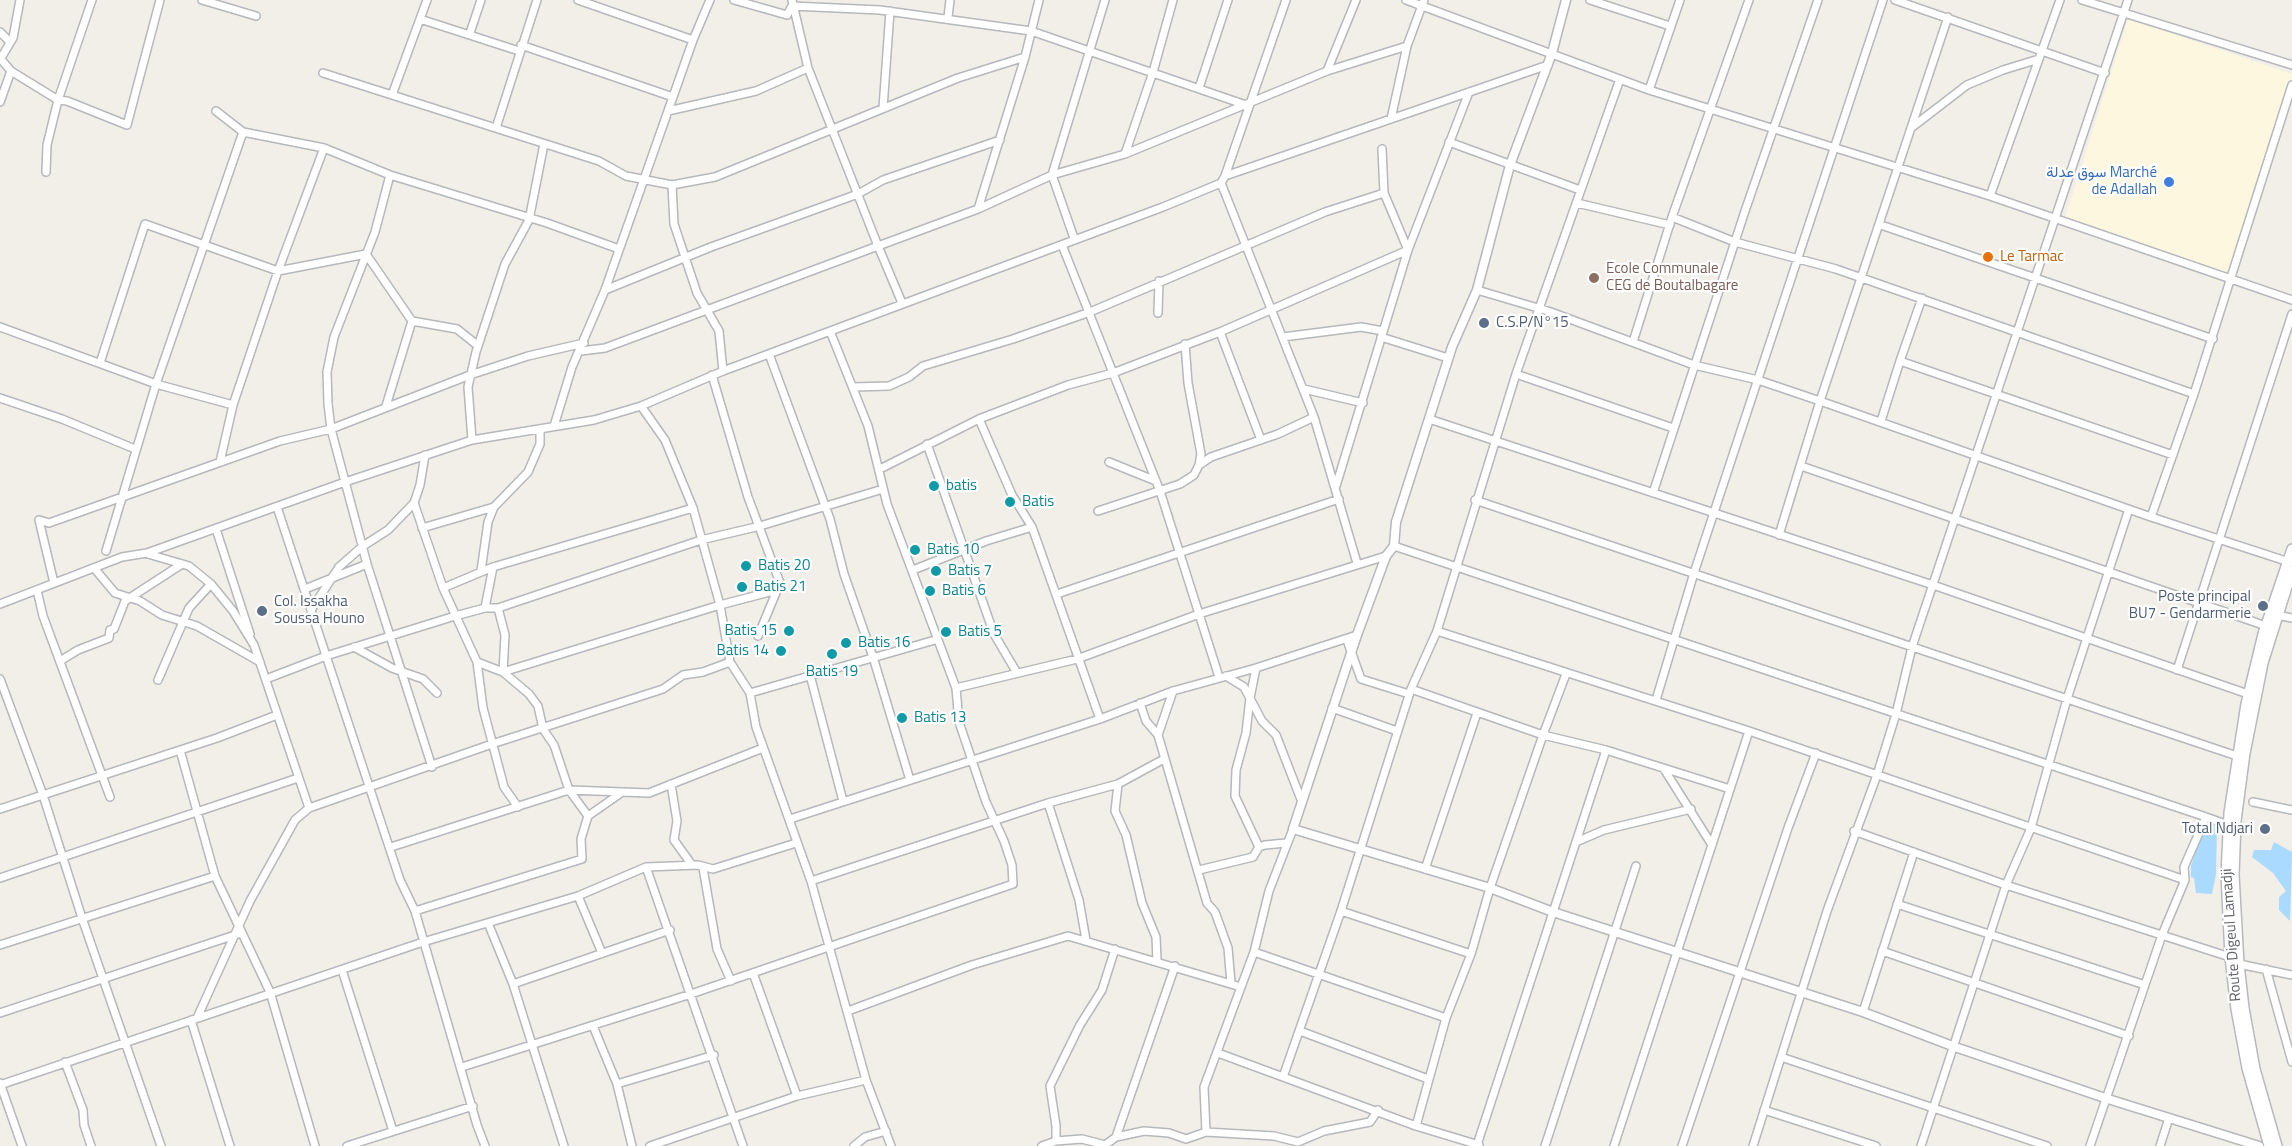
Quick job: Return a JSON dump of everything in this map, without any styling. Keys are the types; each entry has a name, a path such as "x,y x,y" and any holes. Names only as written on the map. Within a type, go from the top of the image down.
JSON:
{"main road":[{"name":"Route Digeul Lamadji","path":"2269,1146 2247,1068 2230,957 2226,874 2228,825 2248,694 2266,626 2290,562 2292,549"},
{"path":"2277,1146 2255,1069 2239,964 2234,906 2236,821 2254,705 2277,615 2292,571"}],"street":[{"path":"20,0 10,42 1,58 12,71 58,100 67,101 127,125 160,0"},
{"path":"46,172 47,145 58,100 92,0"},
{"path":"202,0 256,16"},
{"path":"393,95 427,0"},
{"path":"470,33 481,0"},
{"path":"496,128 537,0"},
{"path":"578,0 693,40"},
{"path":"554,426 572,367 581,351 605,290 693,40 710,0"},
{"path":"734,0 787,15 792,3"},
{"path":"948,17 950,0"},
{"path":"978,209 1039,0"},
{"path":"1074,238 1052,175 1105,0"},
{"path":"1125,153 1153,72 1173,0"},
{"path":"1198,88 1228,0"},
{"path":"1286,0 1247,104 1223,180 1245,247 1314,417 1357,563"},
{"path":"1328,71 1356,0"},
{"path":"1406,0 1423,3 1649,90 1990,196 2055,221 2292,300"},
{"path":"1206,1132 1204,1088 1254,952 1269,891 1293,829 1357,635 1386,556 1394,546 1396,522 1448,358 1477,290 1510,165 1548,65 1566,0"},
{"path":"1590,0 1670,26"},
{"path":"1649,90 1680,0"},
{"path":"1633,342 1672,217 1749,0"},
{"path":"1653,493 1735,242 1818,0"},
{"path":"1656,700 1694,573 1883,0"},
{"path":"1894,0 2105,72"},
{"path":"1990,196 2060,0"},
{"path":"2082,0 2292,65"},
{"path":"1753,1146 1800,992 1854,831 1877,775 1896,714 1912,647 2128,0"},
{"path":"792,3 948,17 1031,31 1090,49 1247,104"},
{"path":"792,3 808,68 902,303"},
{"path":"1391,119 1407,46 1423,3"},
{"path":"883,108 890,11"},
{"path":"1779,535 1820,400 1881,225 1948,17"},
{"path":"420,19 673,97"},
{"path":"0,32 10,42"},
{"path":"581,351 605,348 978,209 1052,175 1125,153 1328,71 1407,46"},
{"path":"323,73 599,161 626,176 672,185 715,177 958,78 1024,57"},
{"path":"1911,128 1967,86 2003,70 2039,59"},
{"path":"0,604 122,557 147,553 345,482 472,440 594,420 641,406 712,375 1062,245 1074,238 1223,180 1548,65"},
{"path":"668,111 756,91 808,68"},
{"path":"0,102 12,71"},
{"path":"1283,1077 1341,911 1410,692 1437,631 1475,500 1516,374 1620,79"},
{"path":"2151,517 2212,339 2229,279 2292,85"},
{"path":"1336,486 1408,249 1469,92"},
{"path":"216,111 243,132 324,148 390,175 529,220 547,223 619,249"},
{"path":"106,551 156,384 243,132"},
{"path":"605,290 711,247 858,194 883,180 1000,140"},
{"path":"1449,142 1580,190"},
{"path":"472,440 467,407 470,375 477,345 505,264 529,220 544,144"},
{"path":"220,462 233,405 278,271 324,148"},
{"path":"1382,149 1384,193 1408,249"},
{"path":"390,175 375,232 334,337 327,372 331,429 367,564 432,767"},
{"path":"672,185 674,224 684,259 705,310 718,331 723,371"},
{"path":"853,387 889,386 909,377 923,366 1013,339 1090,312 1325,212 1384,193"},
{"path":"1577,203 1670,225"},
{"path":"1672,217 1735,242 1799,257 1922,298 2194,394"},
{"path":"100,363 145,224 204,247 278,271 366,254"},
{"path":"1881,225 2212,339"},
{"path":"1062,245 1160,491 1199,614 1222,677 1244,687 1262,721 1276,735 1302,802"},
{"path":"880,469 979,419 1068,386 1113,373 1220,332 1408,249"},
{"path":"366,254 412,321 458,329 477,345"},
{"path":"1158,313 1159,281"},
{"path":"1477,290 1539,309 1694,365 1758,380 1820,400 2151,517 2290,562"},
{"path":"1881,421 1922,298"},
{"path":"2176,670 2292,314"},
{"path":"386,406 412,321"},
{"path":"0,327 156,384 233,405"},
{"path":"1283,337 1361,327 1448,358"},
{"path":"462,1067 731,981 1013,884 1012,866 986,802 960,722 956,688 936,640 883,489 868,426 830,331"},
{"path":"1220,332 1261,440"},
{"path":"54,583 39,520 49,523 280,441 331,429 470,375 528,356 584,343"},
{"path":"1098,511 1160,491 1194,475 1201,454 1188,383 1185,344"},
{"path":"769,354 800,430 830,519 844,574 873,657 910,780"},
{"path":"1900,361 2173,455"},
{"path":"1516,374 1673,428"},
{"path":"712,375 748,497 780,583 758,636"},
{"path":"1304,389 1363,403"},
{"path":"0,398 62,419 135,449"},
{"path":"641,406 665,440 693,508 720,605 730,662 750,693 763,748 790,819 831,946 866,1080 891,1146"},
{"path":"1199,465 1211,457 1261,440 1314,417"},
{"path":"979,419 1012,495 1032,527 1100,719"},
{"path":"1429,419 1933,585 2248,694"},
{"path":"482,571 488,522 494,507 528,472 540,444 540,429"},
{"path":"927,444 994,634 1017,673"},
{"path":"311,610 339,567 363,546 388,531 414,503 420,485 425,455"},
{"path":"1109,462 1156,481"},
{"path":"1801,466 2266,626"},
{"path":"266,679 326,656 455,616 484,608 498,609 701,540 760,526 883,489"},
{"path":"1057,594 1339,499"},
{"path":"1475,500 2237,756"},
{"path":"414,503 443,588 477,662 483,708 504,787 518,807"},
{"path":"278,507 400,880 415,910 485,1146"},
{"path":"422,528 494,507"},
{"path":"443,588 493,567 693,508"},
{"path":"1921,1146 2006,885 2031,828 2051,765 2067,699 2129,509"},
{"path":"913,570 963,549 1032,527"},
{"path":"216,528 309,808"},
{"path":"1394,546 2228,825"},
{"path":"147,553 189,566 211,584 233,611 254,645"},
{"path":"956,688 1077,659 1199,614 1357,563 1386,556"},
{"path":"60,661 78,650 109,638 110,630 114,629 125,601 182,564"},
{"path":"305,589 367,564"},
{"path":"484,608 493,567"},
{"path":"94,568 115,593 131,598 162,615 182,621 235,646 260,663"},
{"path":"158,680 189,608 211,584"},
{"path":"37,590 44,616 110,796"},
{"path":"503,672 720,605 777,590"},
{"path":"498,609 505,635 503,672"},
{"path":"2277,615 2292,618"},
{"path":"1437,631 1816,753 2185,880"},
{"path":"790,819 1100,719 1173,691 1256,668 1357,635"},
{"path":"750,693 936,640"},
{"path":"1347,640 1360,679 1410,692 1543,735 1606,750 1730,789"},
{"path":"354,647 401,671 423,679 436,693"},
{"path":"477,662 503,672 529,694 538,706 543,729 554,745 569,790 588,816"},
{"path":"230,1146 194,1019 291,826 309,808 432,767 492,744 663,689 683,675 703,672 730,662"},
{"path":"1256,668 1246,733 1236,770 1235,796 1259,847"},
{"path":"1416,1126 1446,1018 1471,954 1490,888 1566,674"},
{"path":"810,675 843,801"},
{"path":"0,679 64,856 82,918 160,1146"},
{"path":"1158,735 1173,691"},
{"path":"1140,703 1146,721 1158,735 1207,903 1215,912 1228,948 1231,983"},
{"path":"1332,708 1397,731"},
{"path":"1425,869 1477,713"},
{"path":"0,809 180,750 277,715"},
{"path":"1614,1146 1749,731"},
{"path":"391,847 569,790 649,793 763,748"},
{"path":"180,750 214,876 270,992 315,1146"},
{"path":"1218,1053 1378,1110 1416,1126 1479,1145 1606,750"},
{"path":"1682,1146 1788,828 1816,753"},
{"path":"810,881 1048,803 1118,784 1164,759"},
{"path":"1664,768 1712,845"},
{"path":"0,878 298,778"},
{"path":"672,784 677,821 674,840 692,865"},
{"path":"1118,784 1115,811 1126,835 1142,903 1156,937 1157,960"},
{"path":"415,910 582,859 581,839 588,816 621,793"},
{"path":"2253,802 2292,810"},
{"path":"1048,803 1079,900 1086,940"},
{"path":"1576,842 1604,830 1691,809"},
{"path":"2090,1146 2108,1099 2162,935 2185,880 2184,867 2206,817"},
{"path":"1293,829 1490,888 1553,912 1863,1012 1954,1047 2169,1118 2234,1143 2259,1146"},
{"path":"1854,831 2006,885 2230,957"},
{"path":"19,1145 0,1084 126,1044 270,992 423,942 578,896 646,867 692,865 713,869 796,843"},
{"path":"1259,847 1286,843"},
{"path":"1199,870 1253,857 1259,847"},
{"path":"1863,1012 1914,852"},
{"path":"1545,1146 1636,866"},
{"path":"646,867 714,1055 743,1146"},
{"path":"703,868 717,949 731,981"},
{"path":"0,945 214,876"},
{"path":"578,896 602,953"},
{"path":"1897,904 2145,985"},
{"path":"1341,911 1471,954"},
{"path":"488,923 513,984 564,1146"},
{"path":"513,984 670,930"},
{"path":"0,1013 104,980 240,931"},
{"path":"848,1011 1011,953 1068,936 1157,960 1241,987"},
{"path":"1056,1141 1050,1086 1080,1024 1102,990 1115,949"},
{"path":"1882,951 2128,1036"},
{"path":"1254,952 1446,1018"},
{"path":"2239,964 2292,975"},
{"path":"1116,1137 1175,966"},
{"path":"2266,969 2292,1062"},
{"path":"342,970 393,1131"},
{"path":"753,973 796,1096"},
{"path":"593,1026 616,1084 632,1146"},
{"path":"1300,1031 1428,1079"},
{"path":"616,1084 714,1055"},
{"path":"1781,1057 2047,1146"},
{"path":"65,1062 83,1110 84,1125 92,1146"},
{"path":"650,1146 796,1096 866,1080"},
{"path":"347,1146 473,1106"},
{"path":"1042,1146 1056,1141 1082,1139 1105,1145 1116,1137 1144,1131 1169,1133 1186,1139 1206,1132 1274,1136 1298,1142 1324,1131 1370,1122 1378,1110"},
{"path":"1764,1110 1876,1146"},
{"path":"2160,1146 2169,1118"},
{"path":"854,1146 865,1137 886,1131"}],"shaded area":[{"name":"سوق عدلة Marché de Adallah","path":"2128,19 2292,74 2292,89 2230,275 2064,222"}],"water":[{"path":"2206,820 2217,824 2216,874 2212,894 2196,893 2194,878 2191,877 2191,866"},
{"path":"2274,842 2292,852 2290,921 2279,910 2279,897 2286,891 2273,873 2252,857 2254,850 2271,850"}],"place":[{"name":"سوق عدلة Marché de Adallah","path":"2169,182"},
{"name":"Le Tarmac","path":"1988,257"},
{"name":"Ecole Communale CEG de Boutalbagare","path":"1594,278"},
{"name":"C.S.P/N°15","path":"1484,323"},
{"name":"batis","path":"934,486"},
{"name":"Batis","path":"1010,502"},
{"name":"Batis 10","path":"915,550"},
{"name":"Batis 20","path":"746,566"},
{"name":"Batis 7","path":"936,571"},
{"name":"Batis 21","path":"742,587"},
{"name":"Batis 6","path":"930,591"},
{"name":"Poste principal BU7 - Gendarmerie","path":"2263,606"},
{"name":"Col. Issakha Soussa Houno","path":"262,611"},
{"name":"Batis 15","path":"789,631"},
{"name":"Batis 5","path":"946,632"},
{"name":"Batis 16","path":"846,643"},
{"name":"Batis 14","path":"781,651"},
{"name":"Batis 19","path":"832,654"},
{"name":"Batis 13","path":"902,718"},
{"name":"Total Ndjari","path":"2265,829"}]}
